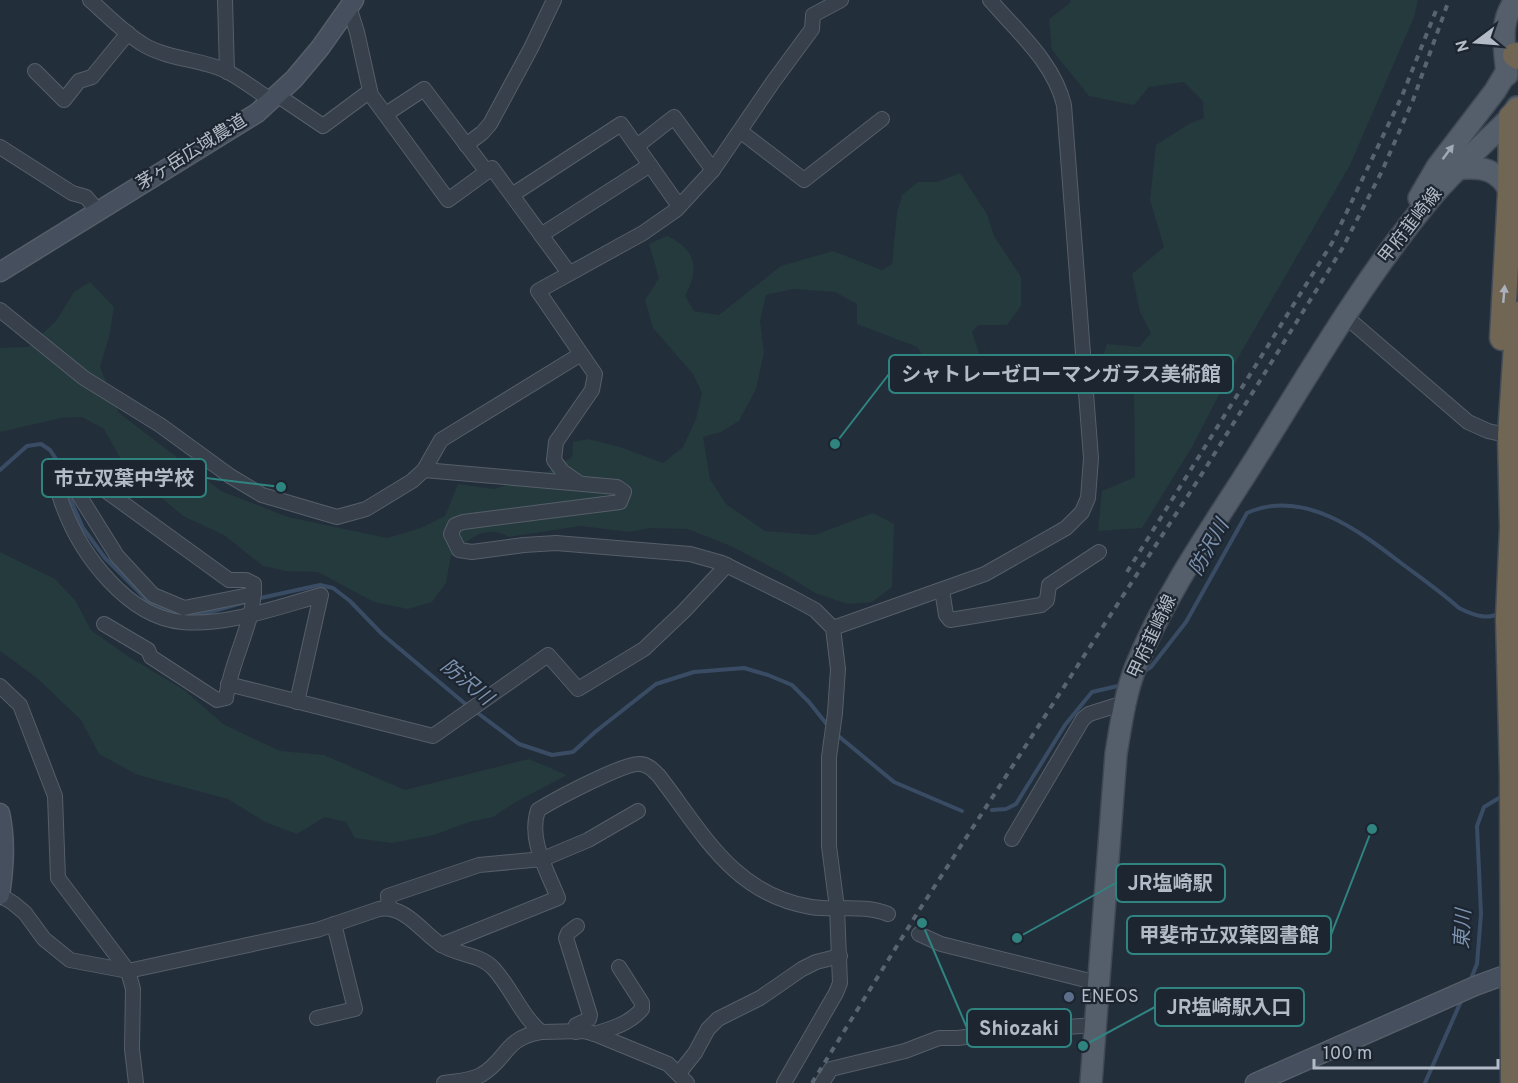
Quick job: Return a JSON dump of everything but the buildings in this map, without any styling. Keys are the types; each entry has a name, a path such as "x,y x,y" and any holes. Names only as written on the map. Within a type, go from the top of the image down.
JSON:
{"highway":[{"path":"1514,1083 1516,971 1508,618 1512,527 1510,436 1502,353 1503,304 1516,111"},
{"path":"1510,436 1518,314"}],"main road":[{"path":"1516,0 1509,9 1504,32 1514,65 1516,111"},
{"path":"1374,274 1437,166 1514,65"},
{"name":"甲府韮崎線","path":"1091,1083 1116,754 1126,698 1136,666 1161,614 1188,567 1345,315 1433,196 1516,111"},
{"path":"1457,169 1485,168 1497,174 1506,183 1510,193"}],"street":[{"path":"90,0 146,46 227,72 323,126 370,91"},
{"path":"225,0 227,72"},
{"path":"466,145 490,124 554,0"},
{"path":"580,484 562,471 554,460 556,442 592,390 595,374 538,291 643,233 679,206 713,170 812,29 813,15 841,0"},
{"path":"833,628 986,574 1066,528 1082,512 1088,498 1091,458 1064,105 1060,88 1048,68 990,0"},
{"path":"351,4 370,91 448,200 492,168 569,273"},
{"name":"茅ヶ岳広域農道","path":"0,272 240,125 274,98 301,71 351,4"},
{"path":"34,71 64,100 79,81 92,77 128,33"},
{"path":"386,114 424,89 486,172"},
{"path":"637,146 674,117 713,170"},
{"path":"740,131 804,180 882,119"},
{"path":"512,195 621,124 679,206"},
{"path":"0,147 72,193 86,197 98,212"},
{"path":"541,235 650,165"},
{"path":"0,310 84,378 160,425 230,476 262,495 337,517 366,508 412,481 424,470 441,440 581,354"},
{"path":"1345,315 1468,422 1488,431 1510,436"},
{"path":"424,470 617,487 624,492 620,502 463,522 455,525 451,534 459,550 472,552 556,543 690,554 727,565 815,610 833,628 838,669 831,739 829,846 837,908 840,983 784,1083"},
{"path":"70,474 79,495 117,556 153,595 184,608 252,604 321,595 297,702"},
{"path":"54,476 63,507 97,566 117,589 149,613 162,619 208,622 252,604"},
{"path":"91,480 229,580 246,580 254,584 252,604 228,684 226,698 217,700 151,657 148,650 104,624"},
{"path":"942,590 946,615 950,620 1041,605 1047,600 1049,585 1099,552"},
{"path":"228,684 433,736 548,655 579,689 645,649 727,565"},
{"path":"0,686 20,705 55,796 58,878 128,971 133,989 132,1049 136,1083"},
{"path":"1012,839 1083,720 1089,714 1126,698"},
{"path":"441,945 558,898 534,834 534,822 538,810 615,771 638,763 649,766 659,776 728,866 765,893 812,907 866,908 888,915"},
{"path":"389,907 388,896 479,865 543,859 588,840 638,810"},
{"path":"0,813 4,831 0,895 25,913 44,939 70,960 128,971 317,930 389,907 399,910 441,945 454,952 484,960 494,968 532,1024 541,1032"},
{"path":"317,1018 355,1009 334,924"},
{"path":"576,1032 576,1025 589,1019 590,1015 566,938 568,933 577,927"},
{"path":"919,934 940,944 1098,983"},
{"path":"444,1083 469,1081 482,1075 492,1067 513,1042 528,1034 584,1031 668,1064 683,1078 708,1029 718,1019 760,998 802,969 816,962 840,956"},
{"path":"594,1034 622,1024 642,1009 642,1003 619,967"},
{"path":"1255,1083 1475,986 1516,971"},
{"path":"822,1083 831,1069 905,1051 939,1038 1095,1025"}],"green space":[{"path":"1071,0 1418,0 1414,17 1350,165 1239,356 1192,447 1142,528 1098,531 1102,491 1135,477 1134,389 1125,371 1101,361 1107,344 1139,347 1151,333 1140,312 1132,274 1164,247 1150,200 1156,145 1189,124 1204,118 1203,101 1184,82 1149,87 1134,105 1089,96 1052,50 1049,19"},
{"path":"960,173 987,214 994,236 1021,277 1021,306 1007,325 978,325 972,332 983,366 960,381 940,381 917,347 857,324 857,304 835,292 793,289 766,295 760,321 764,353 756,389 739,421 721,432 703,437 710,479 726,504 765,531 815,535 873,513 894,524 892,587 872,602 848,604 815,593 733,547 688,529 650,528 629,532 580,526 509,537 492,532 477,535 451,555 446,583 432,602 408,609 374,602 318,572 286,571 263,566 224,535 183,516 124,465 104,429 82,417 61,418 0,432 0,348 28,347 56,321 74,292 90,282 114,307 109,337 100,367 119,413 221,491 288,517 387,538 421,528 445,516 458,484 494,489 549,471 572,457 573,442 588,439 620,447 663,463 683,447 696,419 702,393 693,374 653,328 645,300 659,278 649,244 667,236 684,247 694,269 685,296 694,311 719,315 781,266 833,251 882,270 892,264 897,213 902,195 918,182 937,182"},
{"path":"0,552 55,579 75,600 91,630 129,657 184,690 223,724 280,751 324,755 405,790 529,759 567,775 514,803 493,817 469,822 434,835 392,843 355,838 346,822 325,817 297,834 265,822 228,799 138,775 99,754 81,720 37,678 0,651"}],"waterway":[{"name":"防沢川","path":"0,470 27,446 41,444 50,450 58,462 65,487 83,528 105,558 150,603 178,615 203,614 249,601"},
{"name":"防沢川","path":"1143,672 1151,667 1186,622 1247,513 1268,507 1289,506 1309,509 1329,516 1367,538 1459,608 1484,617 1499,613"},
{"name":"防沢川","path":"256,599 320,585 333,588 350,601 382,634 469,707"},
{"name":"防沢川","path":"475,711 519,744 552,755 573,752 656,684 694,672 744,668 792,685 829,727"},
{"name":"防沢川","path":"992,810 1006,809 1016,804 1065,725 1092,692 1122,685"},
{"name":"防沢川","path":"836,734 894,782 962,811"},
{"name":"東川","path":"1470,981 1477,964 1481,914 1477,826 1484,807 1504,795"},
{"name":"東川","path":"1425,1083 1462,999"}],"railway":[{"path":"812,1083 918,912 1200,477 1342,249 1382,171 1413,100 1449,0"},
{"path":"1127,572 1332,243 1402,96 1437,8"}],"place":[{"name":"シャトレーゼローマンガラス美術館","path":"835,444"},
{"name":"市立双葉中学校","path":"281,487"},
{"name":"甲斐市立双葉図書館","path":"1372,829"},
{"name":"Shiozaki","path":"922,923"},
{"name":"JR塩崎駅","path":"1017,938"},
{"name":"ENEOS","path":"1069,997"},
{"name":"JR塩崎駅入口","path":"1083,1046"}]}
